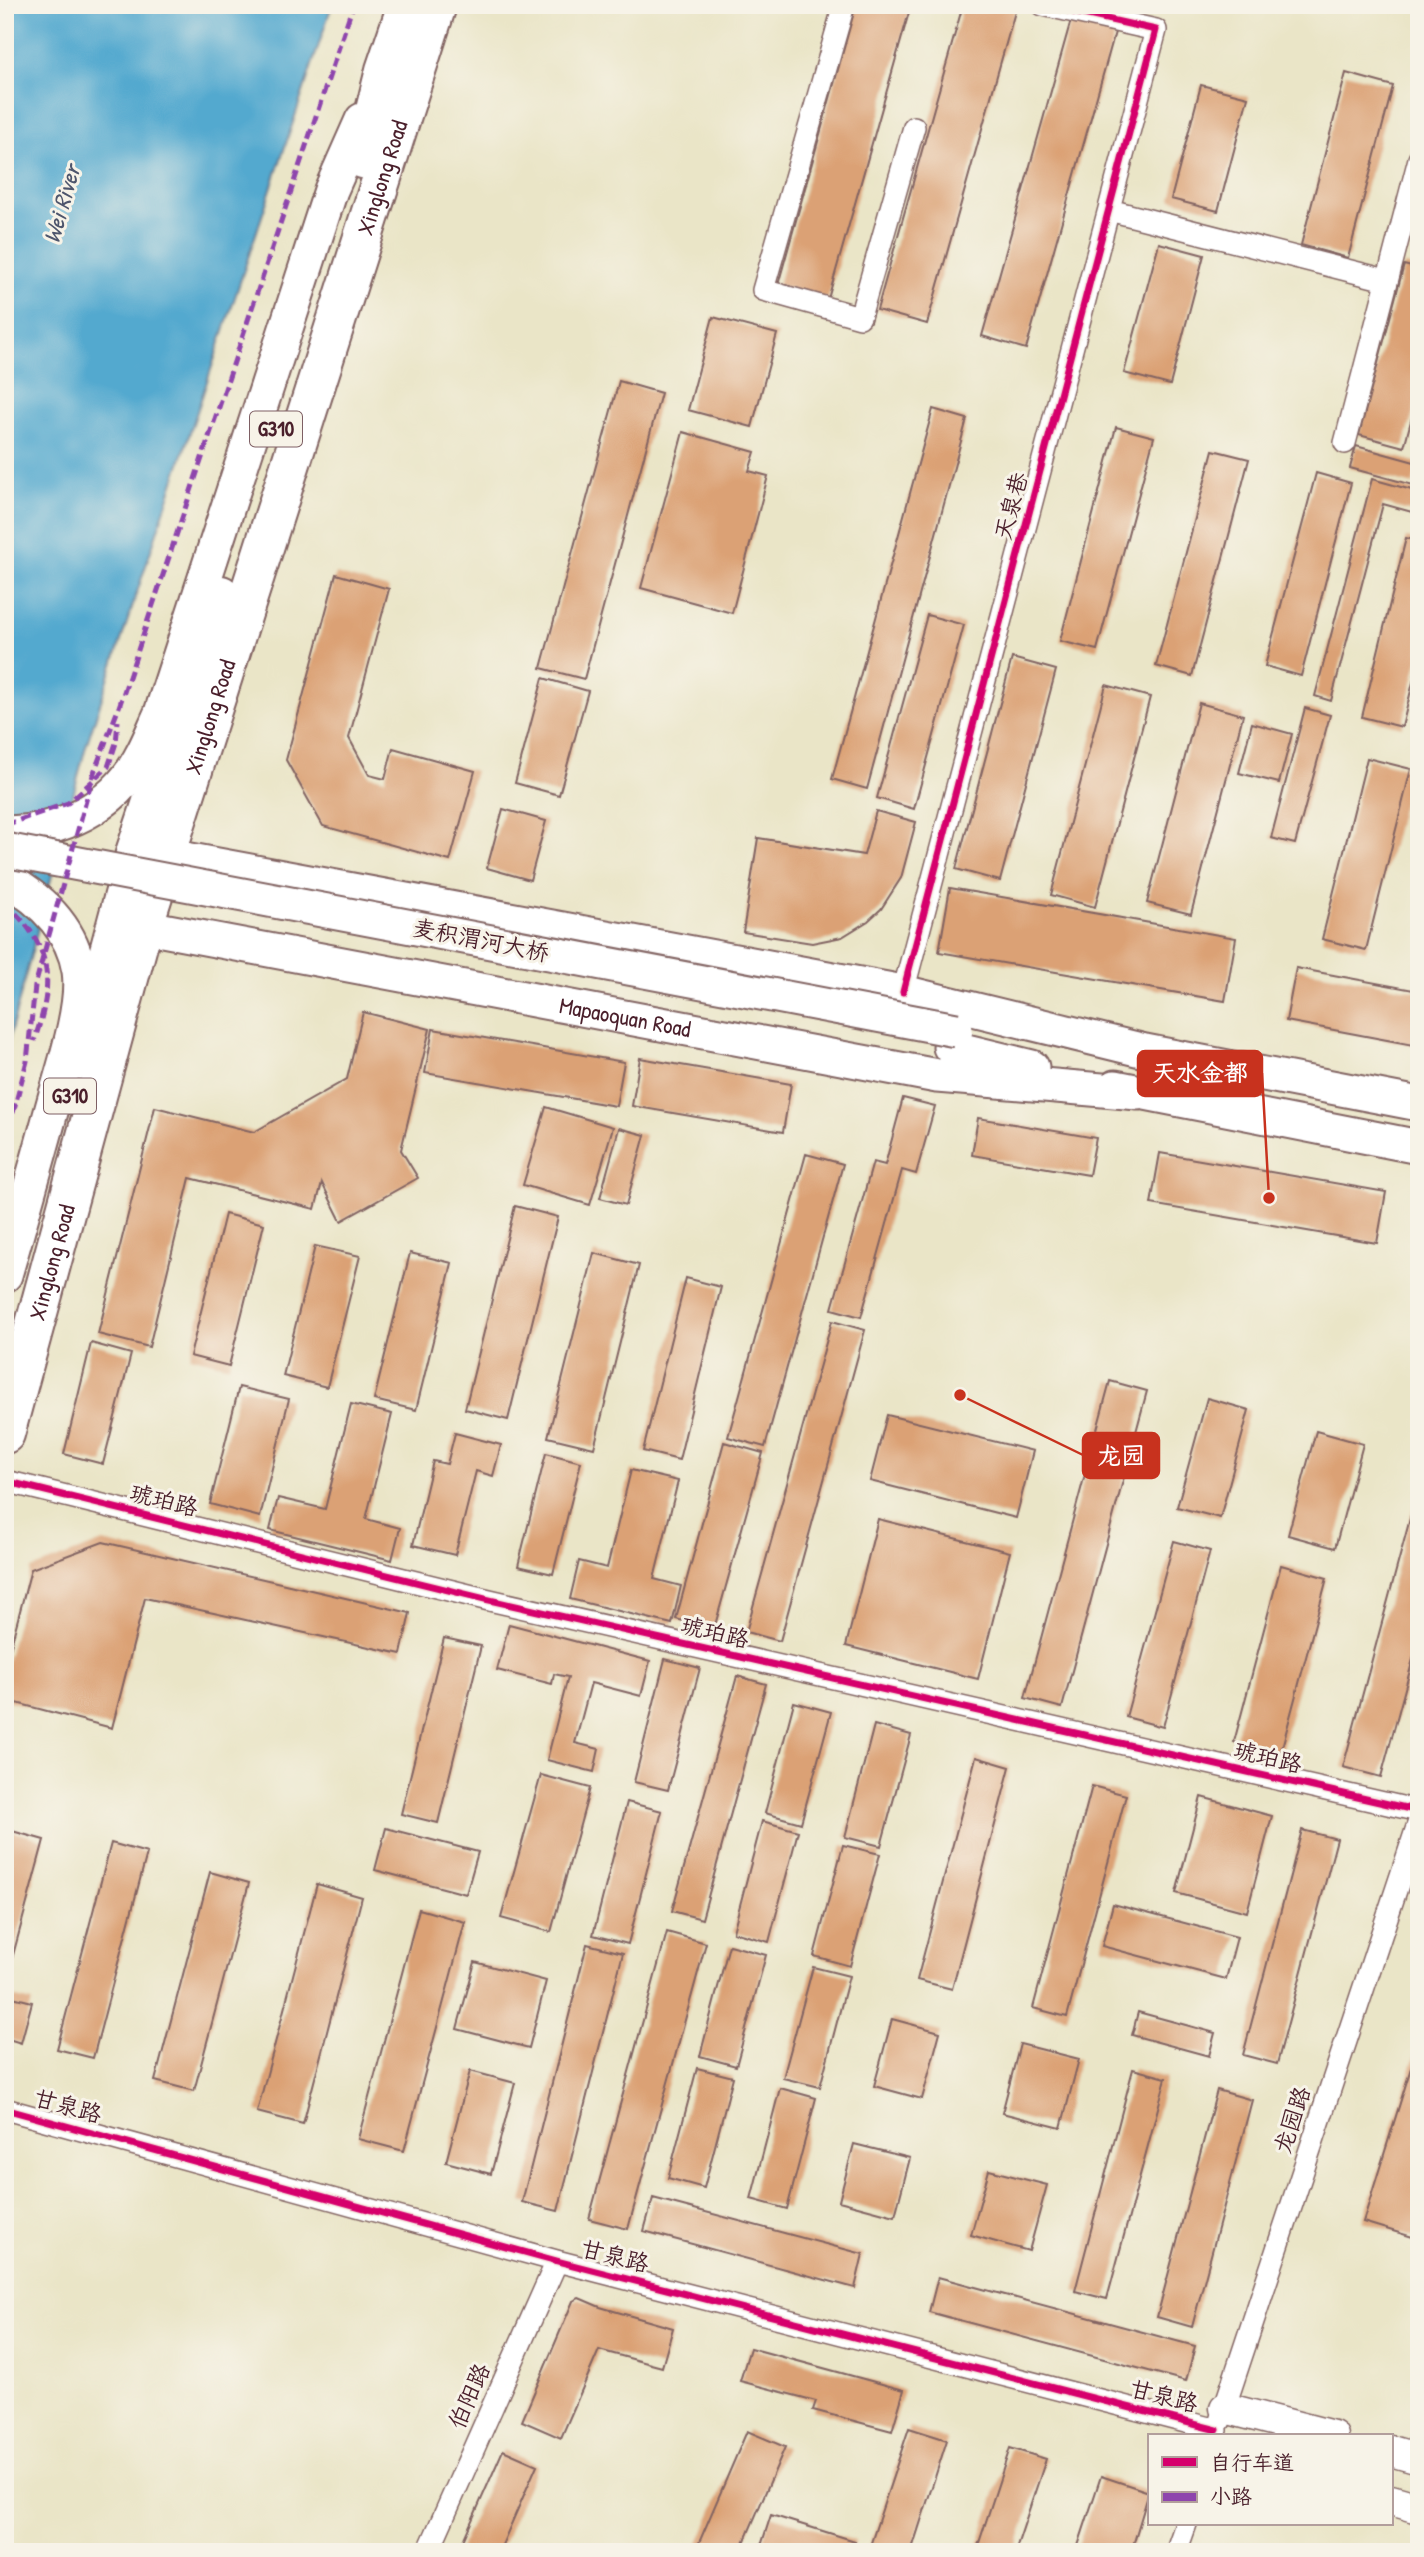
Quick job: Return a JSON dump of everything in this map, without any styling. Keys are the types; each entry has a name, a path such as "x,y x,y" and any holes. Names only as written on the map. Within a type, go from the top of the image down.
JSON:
{"highway":[{"name":"Xinglong Road","path":"5,1343 151,852 355,190 385,70 407,5"},
{"name":"Xinglong Road","path":"151,852 438,5"},
{"name":"Xinglong Road","path":"5,1434 130,924"}],"main road":[{"path":"5,833 57,826 93,810 120,788 140,760 160,713 331,190 385,70"},
{"name":"麦积渭河大桥","path":"5,850 953,1039"},
{"path":"151,852 903,992 1145,1051 1419,1104"},
{"name":"麦积渭河大桥","path":"5,868 612,981 953,1039"},
{"path":"5,879 30,893 53,915 68,939 79,971 77,1009 62,1071 5,1275"},
{"name":"Mapaoquan Road","path":"130,924 937,1076 1138,1093"},
{"path":"953,1039 1145,1051"},
{"name":"Mapaoquan Road","path":"953,1039 1138,1093 1419,1147"}],"street":[{"path":"844,5 763,290 860,317 914,128"},
{"name":"天泉巷","path":"903,992 1156,30 1043,5"},
{"path":"1345,443 1419,159"},
{"path":"1109,211 1386,280"},
{"name":"琥珀路","path":"5,1481 498,1602 1419,1811"},
{"name":"龙园路","path":"1219,2425 1419,1821"},
{"name":"甘泉路","path":"5,2109 557,2261 1219,2425"},
{"name":"伯阳路","path":"428,2552 557,2261"},
{"path":"1219,2425 1312,2434"},
{"path":"1392,2451 1419,2459"},
{"path":"1392,2500 1419,2508"},
{"path":"1176,2552 1185,2526"}],"water":[{"name":"Wei River","path":"5,5 332,5 86,746 5,1054"}],"building":[{"path":"856,5 911,5 828,299 778,285"},
{"path":"963,5 1006,5 1016,8 927,324 877,310"},
{"path":"1071,20 1115,32 1026,349 982,336"},
{"path":"1346,73 1393,86 1348,258 1301,245"},
{"path":"1201,85 1248,97 1218,211 1171,199"},
{"path":"1159,243 1204,255 1170,385 1124,373"},
{"path":"1404,265 1419,269 1419,391 1404,447 1359,435"},
{"path":"713,317 777,334 752,427 688,410"},
{"path":"619,381 661,393 584,679 541,668"},
{"path":"933,409 967,419 867,789 832,779"},
{"path":"1116,427 1154,437 1097,650 1060,641"},
{"path":"683,432 755,452 749,471 768,476 732,613 641,588"},
{"path":"1356,446 1418,463 1413,485 1350,468"},
{"path":"1213,450 1249,459 1192,676 1156,666"},
{"path":"1316,473 1351,483 1301,676 1265,666"},
{"path":"1372,479 1419,492 1419,514 1383,504 1331,701 1315,696"},
{"path":"1406,538 1419,541 1419,658 1402,727 1362,717"},
{"path":"336,574 389,589 349,738 369,775 385,779 393,748 475,771 450,861 323,826 286,760"},
{"path":"927,615 964,625 914,809 877,798"},
{"path":"1012,658 1056,670 1000,881 956,869"},
{"path":"543,678 588,691 559,795 515,783"},
{"path":"1106,685 1150,697 1095,907 1051,895"},
{"path":"1199,703 1243,715 1191,914 1147,903"},
{"path":"1305,708 1330,715 1295,844 1271,838"},
{"path":"1252,723 1292,734 1279,783 1239,773"},
{"path":"1367,758 1411,769 1366,950 1322,939"},
{"path":"503,809 546,821 530,880 487,868"},
{"path":"876,811 916,822 901,878 881,909 868,921 842,937 812,943 743,932 758,838 864,855"},
{"path":"950,888 1236,938 1225,1001 939,952"},
{"path":"1296,968 1419,991 1419,1046 1286,1021"},
{"path":"363,1012 430,1029 401,1150 418,1178 341,1221 322,1183 315,1209 190,1178 149,1347 98,1334 155,1107 254,1132 347,1079"},
{"path":"433,1029 624,1062 616,1106 425,1073"},
{"path":"640,1058 791,1084 783,1132 632,1106"},
{"path":"903,1098 935,1106 916,1174 902,1170 861,1317 832,1309 873,1162 885,1165"},
{"path":"546,1107 613,1127 590,1205 523,1185"},
{"path":"978,1118 1096,1138 1089,1175 972,1155"},
{"path":"619,1128 645,1135 626,1205 600,1198"},
{"path":"1160,1153 1386,1192 1377,1243 1151,1204"},
{"path":"806,1154 843,1164 765,1447 728,1437"},
{"path":"515,1206 558,1217 508,1420 465,1409"},
{"path":"225,1214 264,1224 229,1366 190,1356"},
{"path":"315,1246 360,1256 327,1387 283,1376"},
{"path":"410,1253 452,1263 416,1410 374,1400"},
{"path":"594,1253 639,1265 594,1448 548,1437"},
{"path":"686,1278 721,1287 679,1460 643,1451"},
{"path":"832,1321 865,1330 780,1641 746,1632"},
{"path":"91,1343 131,1354 103,1464 64,1454"},
{"path":"1110,1381 1147,1391 1062,1708 1025,1698"},
{"path":"239,1387 289,1399 260,1517 210,1504"},
{"path":"1207,1398 1249,1410 1220,1518 1177,1507"},
{"path":"351,1404 392,1414 366,1519 400,1528 392,1560 270,1530 278,1498 325,1509"},
{"path":"887,1415 1033,1451 1016,1518 870,1481"},
{"path":"1316,1431 1363,1444 1335,1548 1288,1535"},
{"path":"455,1433 501,1445 493,1476 476,1471 455,1555 413,1545 433,1461 447,1464"},
{"path":"724,1442 763,1453 714,1629 676,1619"},
{"path":"546,1453 581,1462 553,1574 518,1566"},
{"path":"631,1470 678,1481 654,1579 681,1586 672,1624 570,1599 579,1561 607,1568"},
{"path":"1418,1489 1419,1637 1381,1777 1343,1767"},
{"path":"878,1519 1010,1552 978,1679 846,1646"},
{"path":"1174,1541 1210,1551 1163,1727 1126,1717"},
{"path":"103,1542 410,1613 401,1654 145,1598 112,1728 5,1700 5,1668 31,1569"},
{"path":"1281,1565 1327,1578 1280,1755 1234,1742"},
{"path":"509,1624 650,1661 641,1696 591,1683 575,1743 599,1749 594,1772 547,1760 568,1677 554,1674 552,1684 497,1670"},
{"path":"444,1638 481,1646 438,1823 401,1814"},
{"path":"665,1659 700,1668 668,1790 634,1782"},
{"path":"737,1676 766,1684 702,1919 672,1911"},
{"path":"794,1702 831,1712 801,1823 765,1813"},
{"path":"874,1725 911,1735 881,1846 845,1837"},
{"path":"976,1757 1010,1767 952,1989 917,1980"},
{"path":"541,1775 590,1788 551,1932 501,1918"},
{"path":"1092,1786 1126,1795 1067,2017 1033,2008"},
{"path":"1201,1797 1272,1816 1247,1912 1176,1893"},
{"path":"627,1802 662,1811 628,1944 593,1935"},
{"path":"762,1821 798,1831 769,1942 733,1932"},
{"path":"386,1828 478,1852 466,1894 375,1870"},
{"path":"5,1829 44,1840 6,1981 5,1980"},
{"path":"1302,1830 1337,1839 1277,2064 1243,2055"},
{"path":"111,1843 147,1853 93,2058 57,2049"},
{"path":"843,1845 880,1854 850,1966 814,1956"},
{"path":"210,1872 249,1883 194,2091 155,2081"},
{"path":"317,1884 362,1897 303,2124 257,2112"},
{"path":"1113,1904 1237,1937 1226,1979 1102,1946"},
{"path":"419,1909 465,1922 404,2151 358,2139"},
{"path":"667,1932 706,1943 628,2229 589,2219"},
{"path":"587,1944 623,1953 558,2211 522,2202"},
{"path":"729,1945 766,1955 736,2066 700,2056"},
{"path":"475,1962 546,1981 529,2048 457,2029"},
{"path":"813,1967 849,1976 820,2087 783,2078"},
{"path":"5,1995 32,2002 21,2043 5,2038"},
{"path":"1138,2012 1215,2033 1209,2056 1132,2035"},
{"path":"892,2019 940,2032 922,2099 874,2086"},
{"path":"1419,2042 1419,2239 1363,2222"},
{"path":"1020,2044 1079,2059 1061,2128 1002,2113"},
{"path":"697,2068 733,2077 704,2188 668,2178"},
{"path":"1133,2069 1166,2078 1107,2299 1075,2291"},
{"path":"470,2071 515,2083 491,2174 446,2162"},
{"path":"780,2088 816,2098 787,2209 751,2199"},
{"path":"1217,2090 1252,2100 1192,2327 1157,2317"},
{"path":"854,2144 910,2158 895,2216 839,2201"},
{"path":"989,2170 1047,2185 1029,2251 971,2235"},
{"path":"653,2198 863,2254 855,2288 644,2231"},
{"path":"938,2277 1195,2346 1186,2381 929,2312"},
{"path":"579,2298 600,2307 673,2328 662,2367 599,2350 561,2438 522,2421 573,2301"},
{"path":"750,2348 904,2390 892,2431 813,2410 816,2401 740,2381"},
{"path":"909,2428 947,2440 911,2552 868,2552"},
{"path":"747,2431 785,2447 740,2552 695,2552"},
{"path":"1010,2448 1046,2459 1015,2552 976,2552"},
{"path":"503,2450 537,2465 499,2552 458,2552"},
{"path":"1101,2476 1148,2492 1131,2552 1076,2552"},
{"path":"771,2515 855,2541 852,2552 768,2552 760,2549"}],"marked path":[{"path":"5,1142 27,1061 35,986 93,775 119,707 353,5"},
{"path":"5,825 68,803 108,767 116,743 118,721"},
{"path":"5,903 33,934 45,966 45,1001 34,1041"}],"cycle path":[{"path":"903,992 1156,30 1043,5"},
{"path":"5,1481 485,1599 1419,1811"},
{"path":"5,2109 557,2261 1217,2430"}],"place":[{"name":"天水金都","path":"1269,1198"},
{"name":"龙园","path":"960,1395"}]}
